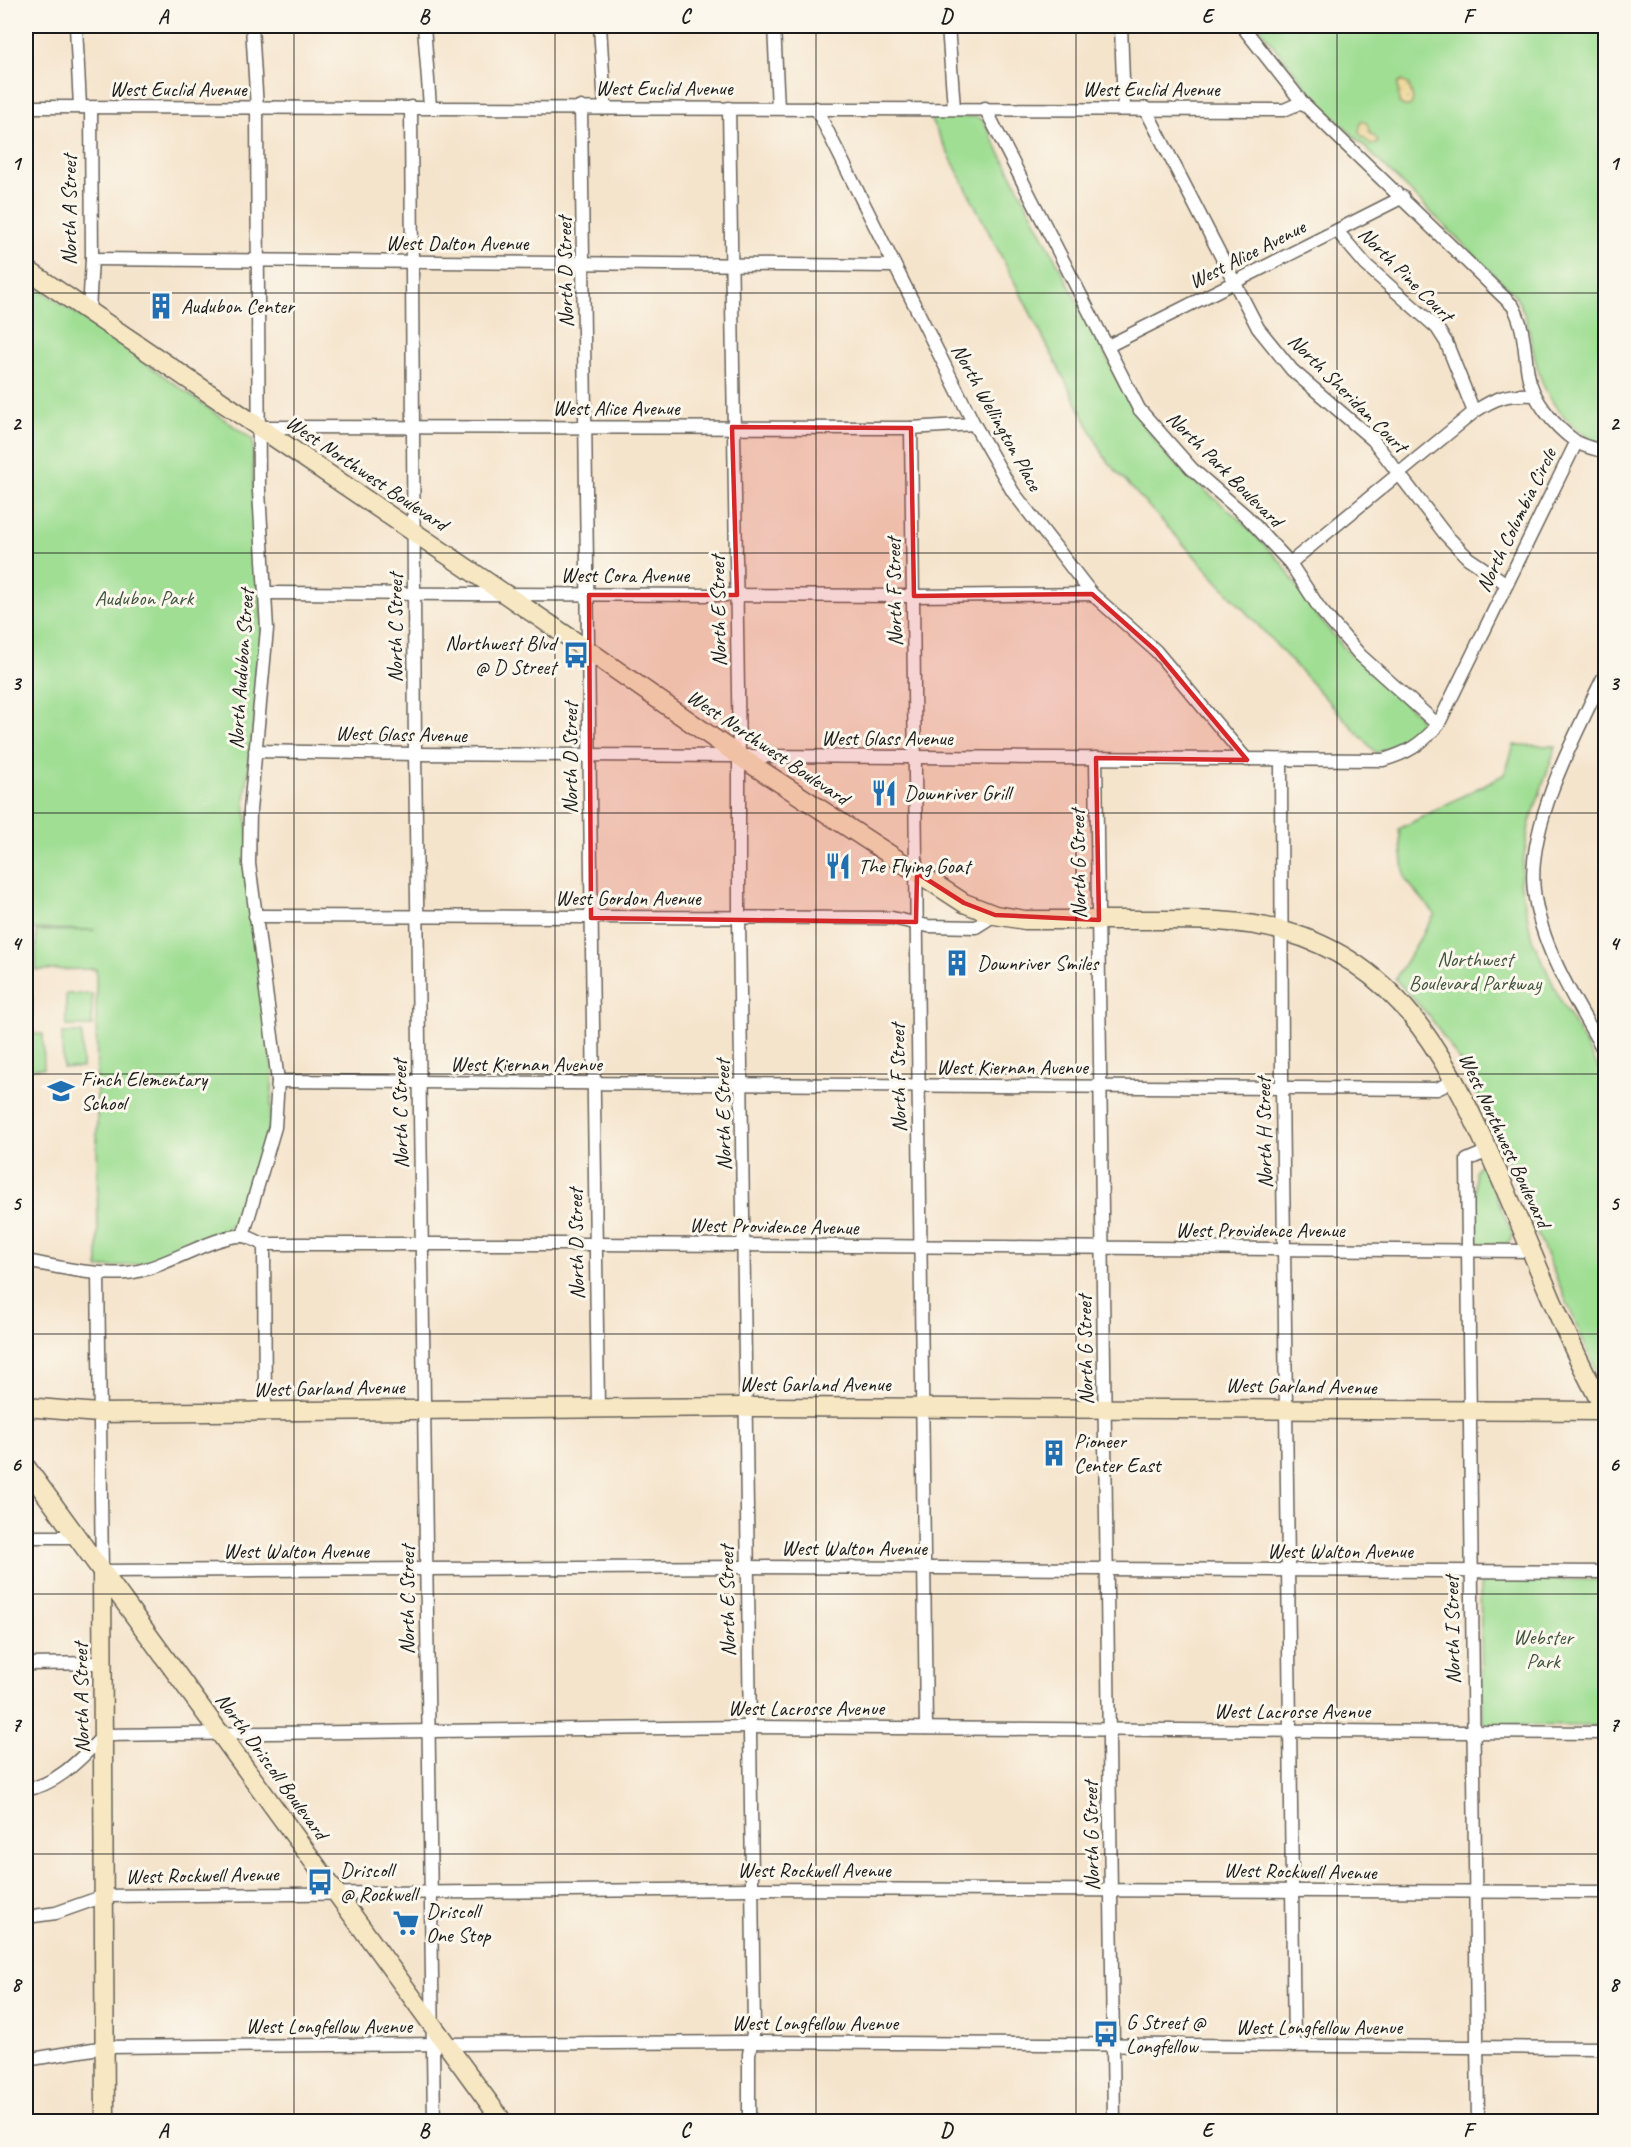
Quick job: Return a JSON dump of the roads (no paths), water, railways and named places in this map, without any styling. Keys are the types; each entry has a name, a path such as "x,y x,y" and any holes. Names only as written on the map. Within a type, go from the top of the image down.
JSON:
{"main road":[{"name":"West Northwest Boulevard","path":"26,269 740,756 963,903 995,915 1025,920 1229,921 1282,930 1328,948 1363,969 1422,1026 1456,1080 1586,1374 1605,1411"},
{"name":"West Garland Avenue","path":"26,1407 98,1413 746,1407 1605,1411"},
{"name":"North Driscoll Boulevard","path":"26,1467 432,2023 439,2044 503,2121"},
{"name":"North A Street","path":"102,1571 105,2121"}],"street":[{"name":"North A Street","path":"76,26 86,108 92,259 89,311"},
{"name":"North Audubon Street","path":"243,1236 275,1127 278,1082 269,998 255,916 249,854 255,751 265,666 267,593 260,505 257,109 252,26"},
{"path":"424,26 430,107"},
{"path":"600,26 605,107"},
{"path":"774,26 778,108"},
{"path":"948,26 954,108"},
{"path":"1121,26 1124,108"},
{"name":"North Columbia Circle","path":"1242,26 1302,102 1403,197 1513,306 1521,321 1528,377 1534,395 1552,419 1576,442 1438,725 1425,741 1409,752"},
{"name":"West Euclid Avenue","path":"26,107 1284,110 1302,102"},
{"name":"North C Street","path":"411,107 415,754 427,1570 426,1731 432,2023"},
{"name":"North D Street","path":"581,107 585,263 598,1408"},
{"name":"North E Street","path":"729,108 733,265 732,427 740,756 739,918 746,1567 754,2028 751,2042 749,2121"},
{"name":"North Wellington Place","path":"816,108 974,424 1013,492 1092,594 1156,651 1247,760"},
{"name":"North Park Boulevard","path":"985,108 1139,409 1192,469 1246,516 1290,563 1320,609 1360,655 1438,725"},
{"name":"North Sheridan Court","path":"1145,108 1258,327 1292,370 1373,440 1445,534 1468,558 1507,584"},
{"name":"West Alice Avenue","path":"1108,346 1403,197"},
{"name":"North Pine Court","path":"1336,231 1366,265 1437,328 1446,342 1474,412"},
{"name":"West Dalton Avenue","path":"92,259 894,266"},
{"path":"1290,563 1494,398 1514,394 1534,395"},
{"name":"West Alice Avenue","path":"259,427 911,428 974,424"},
{"name":"North F Street","path":"911,428 917,873 918,1247 926,1728"},
{"path":"1576,442 1605,452"},
{"name":"West Cora Avenue","path":"267,593 914,596 1092,594"},
{"path":"1605,672 1579,726 1546,806 1533,865 1534,892 1539,915 1558,967 1605,1054"},
{"name":"West Glass Avenue","path":"255,751 1247,760 1383,760 1409,752"},
{"name":"North G Street","path":"1096,758 1114,2121"},
{"name":"North H Street","path":"1281,760 1282,1088 1294,2046"},
{"name":"West Gordon Avenue","path":"255,916 892,918 928,926 976,927 995,915"},
{"name":"West Kiernan Avenue","path":"278,1082 1437,1089 1456,1080"},
{"name":"North I Street","path":"1478,2121 1467,1160 1488,1151"},
{"path":"26,1261 98,1274 147,1270 226,1239 243,1236"},
{"name":"West Providence Avenue","path":"243,1236 264,1244 595,1244 1532,1251"},
{"path":"264,1244 265,1412"},
{"name":"North A Street","path":"98,1274 98,1413 102,1571"},
{"path":"26,1537 76,1536"},
{"name":"West Walton Avenue","path":"102,1571 746,1567 1605,1572"},
{"path":"26,1664 103,1663"},
{"name":"West Lacrosse Avenue","path":"104,1735 749,1727 1605,1732"},
{"path":"26,1789 49,1782 80,1758 104,1735"},
{"name":"West Rockwell Avenue","path":"26,1917 56,1912 104,1896 751,1889 1605,1893"},
{"name":"West Longfellow Avenue","path":"26,2060 105,2047 439,2044 751,2042 1605,2048"},
{"path":"434,2121 439,2044"}],"place":[{"name":"Audubon Center","path":"161,306"},
{"name":"Northwest Blvd @ D Street","path":"576,655"},
{"name":"Downriver Grill","path":"884,793"},
{"name":"The Flying Goat","path":"838,866"},
{"name":"Downriver Smiles","path":"957,963"},
{"name":"Finch Elementary School","path":"61,1091"},
{"name":"Pioneer Center East","path":"1054,1453"},
{"name":"Driscoll @ Rockwell","path":"320,1882"},
{"name":"Driscoll One Stop","path":"406,1923"},
{"name":"G Street @ Longfellow","path":"1106,2034"}],"park label":[{"name":"Audubon Park","path":"144,598"},
{"name":"Northwest Boulevard Parkway","path":"1475,971"},
{"name":"Webster Park","path":"1543,1649"}]}
